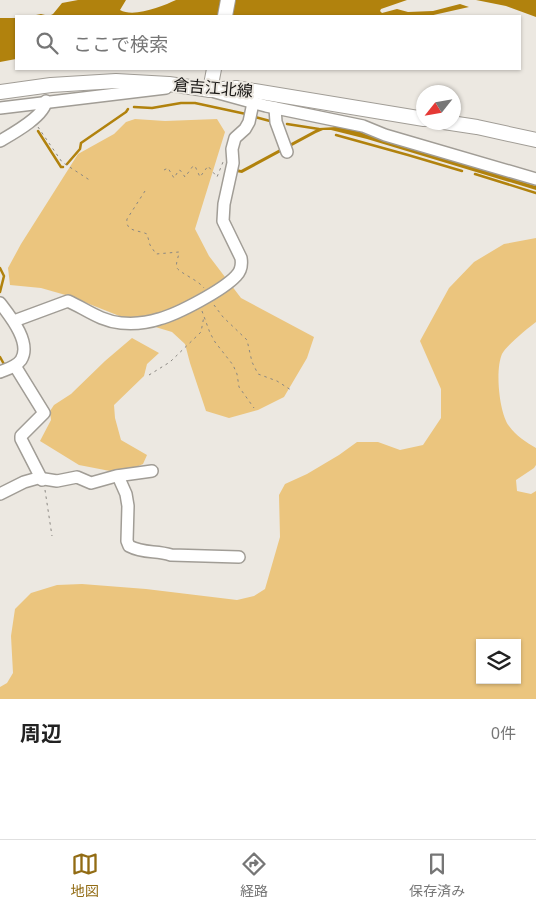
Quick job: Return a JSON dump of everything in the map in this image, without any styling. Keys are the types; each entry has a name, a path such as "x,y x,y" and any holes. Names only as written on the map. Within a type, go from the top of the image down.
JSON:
{"main road":[{"path":"225,15 228,0"},
{"name":"倉吉江北線","path":"0,92 51,85 116,81 169,84 212,79 245,90 416,118"},
{"path":"461,125 536,140"}],"street":[{"path":"212,79 254,102 363,126 384,135 536,179"},
{"path":"0,108 166,88 169,84"},
{"path":"0,141 33,120 46,105 46,101"},
{"path":"14,321 68,301 106,321 122,323 158,320 178,312 205,297 237,275 241,263 238,251 223,221 224,204 233,163 232,152 235,138 245,129 249,122 254,102"},
{"path":"275,108 276,122 287,152"},
{"path":"0,303 14,321 22,340 24,351 21,360 15,366 0,372"},
{"path":"15,366 44,413 21,436 43,480"},
{"path":"0,494 24,482 38,478 56,481 77,477 91,483 118,476 152,471"},
{"path":"118,476 126,494 128,506 127,541 129,546 143,552 162,552 170,555 239,556"}],"path":[{"path":"33,120 62,162 90,181"},
{"path":"164,170 168,168 174,178 179,170 185,177 193,166 197,169 200,177 208,166 217,177 225,156 232,152"},
{"path":"145,191 128,219 128,227 147,234 150,245 156,254 179,252 177,265 179,270 199,281 205,297 247,340 252,362 258,374 277,381 291,390"},
{"path":"149,375 170,362 201,332 205,297"},
{"path":"204,315 215,342 233,365 239,387 254,408"},
{"path":"43,480 52,536"}],"shaded area":[{"path":"78,0 126,0 120,10 133,13 176,0 407,0 381,9 382,13 397,9 408,12 433,11 460,4 469,7 433,15 51,15 62,3"},
{"path":"476,0 536,0 536,17 506,6"},
{"path":"0,18 15,18 15,59 0,62"},
{"path":"135,119 165,121 217,119 225,132 195,229 209,256 241,298 314,337 307,358 284,397 258,410 229,418 206,411 185,344 172,332 122,317 69,296 41,288 10,285 8,268 78,154 114,134 126,122"},
{"path":"341,124 365,134 536,186 536,190 331,130 323,130 316,133 242,173 236,172 237,169 241,170 319,128 336,127"},
{"path":"536,238 536,322 512,342 502,354 499,370 499,391 503,411 509,426 518,436 536,448 536,465 516,480 517,491 531,494 536,491 536,699 0,699 0,687 7,683 13,673 11,636 15,609 31,593 57,585 82,584 146,589 237,600 254,596 265,589 280,537 279,495 285,484 307,474 357,442 378,442 400,450 423,445 441,418 441,389 420,341 449,288 474,262 504,244"},
{"path":"132,338 159,353 147,364 144,376 114,405 115,418 121,440 147,455 143,464 127,471 110,471 79,465 40,441 51,420 50,411 54,405 71,394"}],"waterway":[{"path":"134,107 152,108 181,103 195,103 246,114"},
{"path":"67,164 80,149 81,143 128,109"},
{"path":"255,117 270,121"},
{"path":"287,124 319,129"},
{"path":"38,131 61,167 63,167"},
{"path":"336,135 462,171"},
{"path":"475,174 536,193"},
{"path":"0,268 4,276 0,292"},
{"path":"0,357 5,366"}]}
